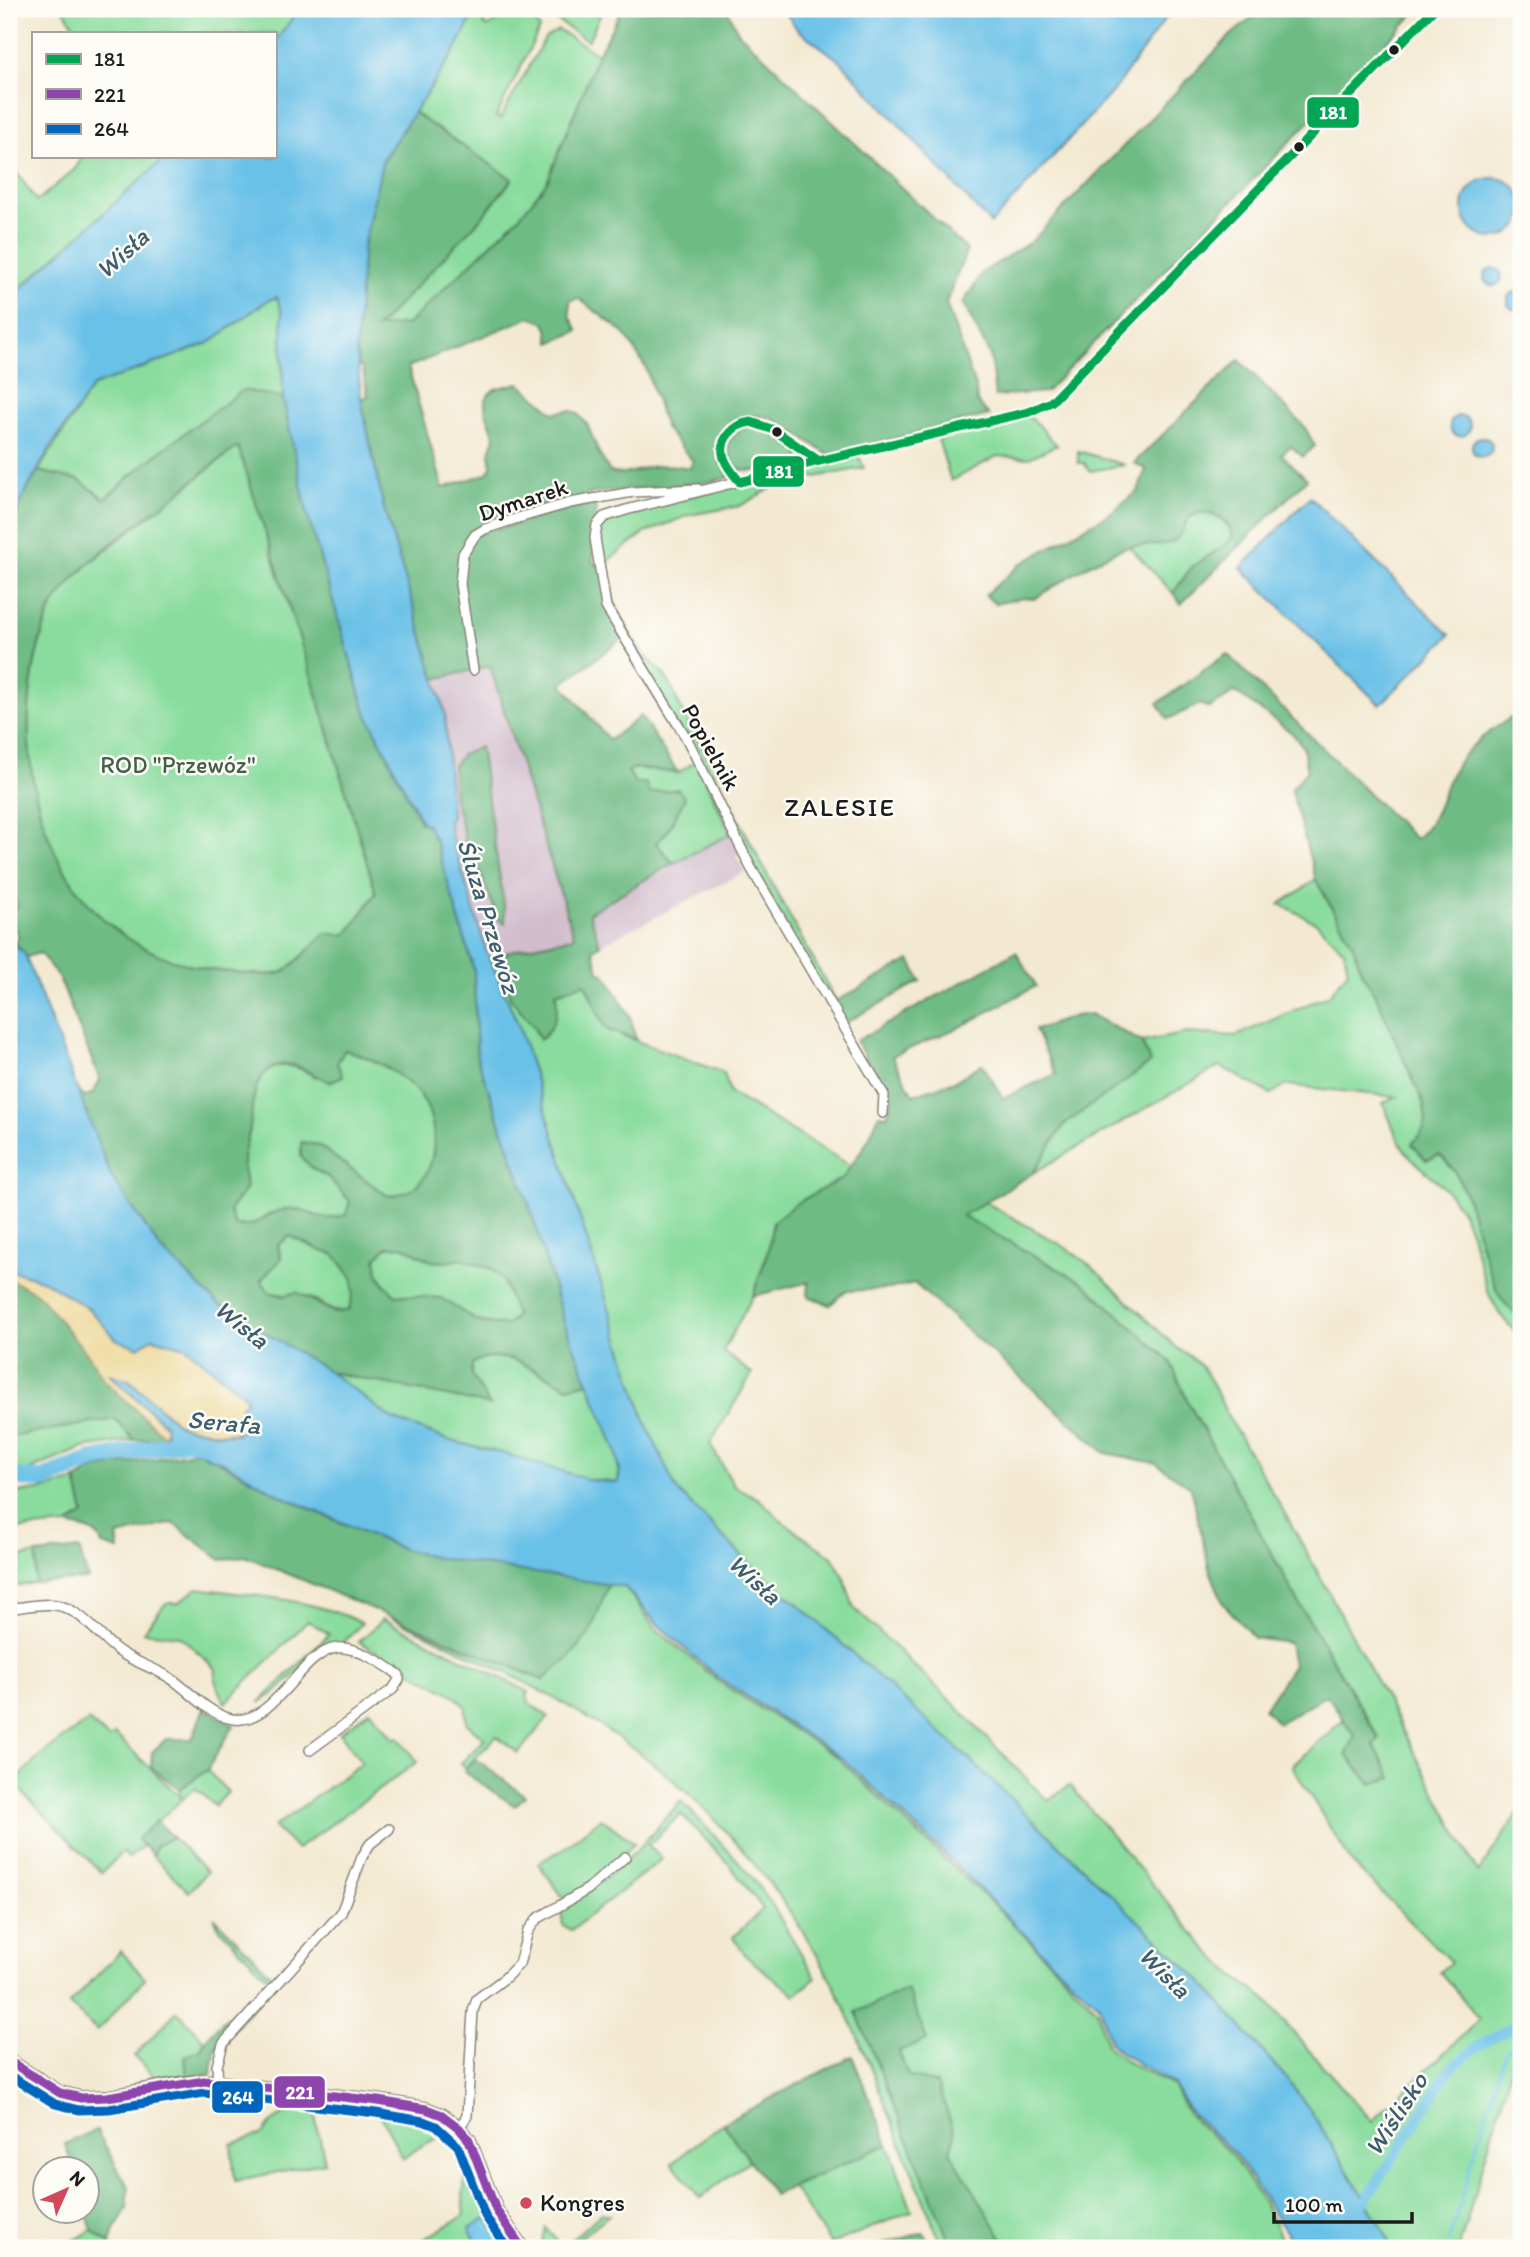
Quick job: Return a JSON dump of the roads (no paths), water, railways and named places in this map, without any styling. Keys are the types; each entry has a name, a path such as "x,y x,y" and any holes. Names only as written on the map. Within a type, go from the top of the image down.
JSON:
{"street":[{"name":"Popielnik","path":"883,1113 884,1096 751,868 687,739 606,607 595,538 597,525 604,517 1029,412 1051,402 1434,9"},
{"name":"Dymarek","path":"473,670 460,584 463,554 475,535 518,518 570,503 633,492 720,487"},
{"path":"9,1609 50,1605 70,1609 123,1654 168,1676 205,1705 234,1719 249,1716 269,1705 314,1660 332,1649 342,1648 359,1653 377,1660 399,1675 393,1689 310,1750"},
{"path":"218,2082 218,2058 223,2044 341,1913 362,1857 370,1844 389,1829"},
{"path":"459,2128 467,2116 475,2001 519,1964 528,1931 537,1919 588,1889 625,1857"},
{"path":"9,2061 60,2093 81,2098 107,2097 178,2084 218,2082 410,2106 442,2115 459,2128 474,2150 490,2197 502,2222 522,2248"}],"water":[{"name":"Wisła","path":"299,9 477,9 452,55 383,159 363,247 356,348 362,404 383,505 445,712 451,816 448,820 452,838 487,953 518,1024 646,1424 676,1489 749,1563 964,1754 1202,1982 1286,2078 1311,2111 1385,2233 1391,2248 1289,2248 1287,2233 1234,2153 1190,2112 1174,2085 1121,2053 1110,2043 1099,2005 843,1759 717,1677 656,1623 625,1587 432,1557 403,1549 284,1497 223,1462 208,1457 186,1441 166,1438 165,1424 109,1374 129,1380 179,1425 220,1434 236,1434 247,1429 241,1408 247,1398 186,1347 153,1338 138,1347 117,1340 89,1309 44,1281 13,1271 9,1264 9,931 17,948 24,952 111,1176 160,1248 218,1304 330,1372 392,1419 451,1441 502,1453 590,1480 618,1483 620,1470 616,1451 564,1322 531,1210 477,1057 474,970 436,842 427,824 422,823 366,712 308,517 283,398 282,313 277,297 268,300 209,343 93,386 50,448 22,499 9,533 9,299 165,158 276,158 276,41"},
{"path":"783,9 1172,9 1114,90 991,224 841,62 797,29"},
{"path":"1487,178 1499,178 1518,191 1523,208 1521,220 1510,233 1499,238 1487,238 1468,225 1463,214 1463,202 1476,183"},
{"path":"1493,268 1499,271 1502,277 1499,283 1493,286 1487,283 1484,277 1487,271"},
{"path":"1512,292 1521,293 1521,309 1512,309 1508,305 1508,297"},
{"path":"1456,416 1464,416 1470,426 1464,436 1456,436 1450,430 1450,422"},
{"path":"1478,437 1486,437 1492,447 1486,457 1478,457 1472,451 1472,443"},
{"path":"1310,497 1450,635 1380,705 1241,568"},
{"path":"487,2218 508,2248 480,2248 469,2228"}],"waterway":[{"name":"Serafa","path":"9,1474 18,1478 43,1479 93,1460 186,1441 209,1444"},
{"name":"Wiślisko","path":"1358,2212 1450,2069 1478,2046 1514,2026"},
{"path":"1449,2241 1497,2077 1506,2052 1521,2041"}],"place":[{"name":"Kongres","path":"526,2203"}],"district":[{"name":"ZALESIE","path":"840,807"}],"park label":[{"name":"ROD \"Przewóz\"","path":"178,765"}],"water label":[{"name":"Śluza Przewóz","path":"489,916"}]}
